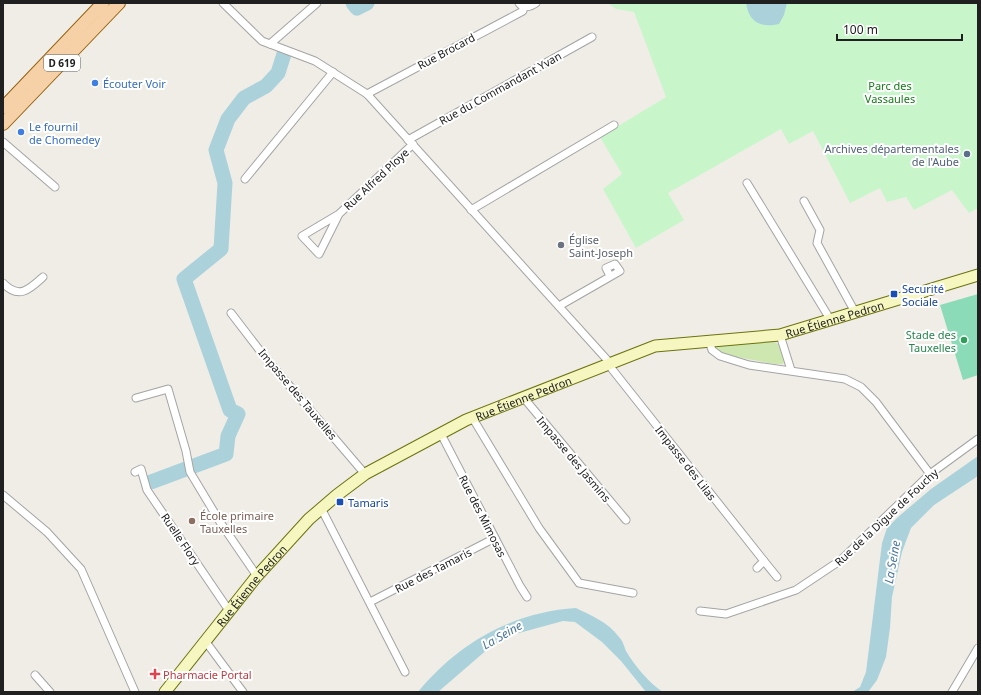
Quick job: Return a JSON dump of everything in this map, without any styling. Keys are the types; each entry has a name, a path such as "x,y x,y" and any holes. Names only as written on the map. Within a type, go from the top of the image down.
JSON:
{"main road":[{"name":"D 619","path":"3,108 103,3"},
{"name":"D 619","path":"3,124 119,3"}],"street":[{"path":"223,3 262,41 315,61 366,94 609,363"},
{"path":"270,44 317,3"},
{"name":"Rue Brocard","path":"521,5 529,7 536,3"},
{"name":"Rue Brocard","path":"366,94 523,11 521,5"},
{"name":"Rue du Commandant Yvan","path":"410,142 592,37"},
{"path":"245,179 332,72"},
{"path":"472,210 614,125"},
{"path":"3,142 55,187"},
{"name":"Rue Alfred Ploye","path":"338,214 319,254 302,236 338,214 410,142"},
{"path":"747,183 830,319"},
{"path":"804,201 820,230 817,243 855,312"},
{"name":"Rue Étienne Pedron","path":"165,692 230,612 257,576 309,518 365,474 472,418 655,346 780,335 978,275"},
{"path":"558,306 610,276"},
{"path":"3,283 14,291 21,292 29,290 43,277"},
{"name":"Impasse des Tauxelles","path":"231,313 264,356 365,474"},
{"path":"780,335 791,370"},
{"path":"709,341 712,350 720,356 749,365 845,379 861,387 876,402 930,474"},
{"name":"Impasse des Lilas","path":"609,363 777,577"},
{"path":"136,398 168,389 189,469 220,522 257,576"},
{"name":"Impasse des Jasmins","path":"523,397 626,520"},
{"path":"472,418 539,528 579,583 633,593"},
{"name":"Rue des Mimosas","path":"441,434 527,597"},
{"name":"Rue de la Digue de Fouchy","path":"700,611 726,614 796,590 841,560 930,474 978,439"},
{"name":"Ruelle Flory","path":"135,472 141,469 147,490 230,612"},
{"path":"3,495 47,532 81,569 135,692"},
{"path":"321,508 405,672"},
{"name":"Rue des Tamaris","path":"370,602 495,538"},
{"path":"757,568 764,561"},
{"path":"206,642 242,692"},
{"path":"952,692 978,648"},
{"path":"35,675 50,692"}],"green space":[{"name":"Parc des Vassaules","path":"608,3 978,3 978,208 969,213 952,190 914,210 906,197 887,202 880,188 850,203 813,131 789,144 781,129 668,193 684,220 636,248 603,189 622,174 600,137 666,97 634,12 616,9"},
{"name":"Stade des Tauxelles","path":"978,294 978,375 963,380 940,305"},
{"path":"770,339 778,344 785,360 783,364 775,364 720,354 713,346"}],"water":[{"path":"746,3 787,3 784,15 779,24 767,25 761,24 753,19"},
{"name":"La Seine","path":"978,456 978,476 934,505 911,528 902,552 892,597 886,657 877,680 868,692 852,692 860,687 866,672 882,543 887,528 931,489"},
{"name":"La Seine","path":"576,608 610,627 622,640 626,651 638,668 663,692 646,692 621,661 602,642 575,622 563,621 508,636 489,648 438,692 418,692 434,674 451,659 488,633 509,623 530,616"}],"waterway":[{"path":"353,3 357,8 367,3"},
{"path":"151,482 226,454 228,436 238,414 230,410 184,279 221,249 225,183 216,150 228,119 244,98 266,86 278,73 284,54"}],"place":[{"name":"Écouter Voir","path":"95,83"},
{"name":"Le fournil de Chomedey","path":"21,132"},
{"name":"Archives départementales de l'Aube","path":"967,154"},
{"name":"Église Saint-Joseph","path":"561,245"},
{"name":"Securité Sociale","path":"894,294"},
{"name":"Stade des Tauxelles","path":"964,340"},
{"name":"Tamaris","path":"340,502"},
{"name":"École primaire Tauxelles","path":"192,521"},
{"name":"Pharmacie Portal","path":"155,674"}]}
